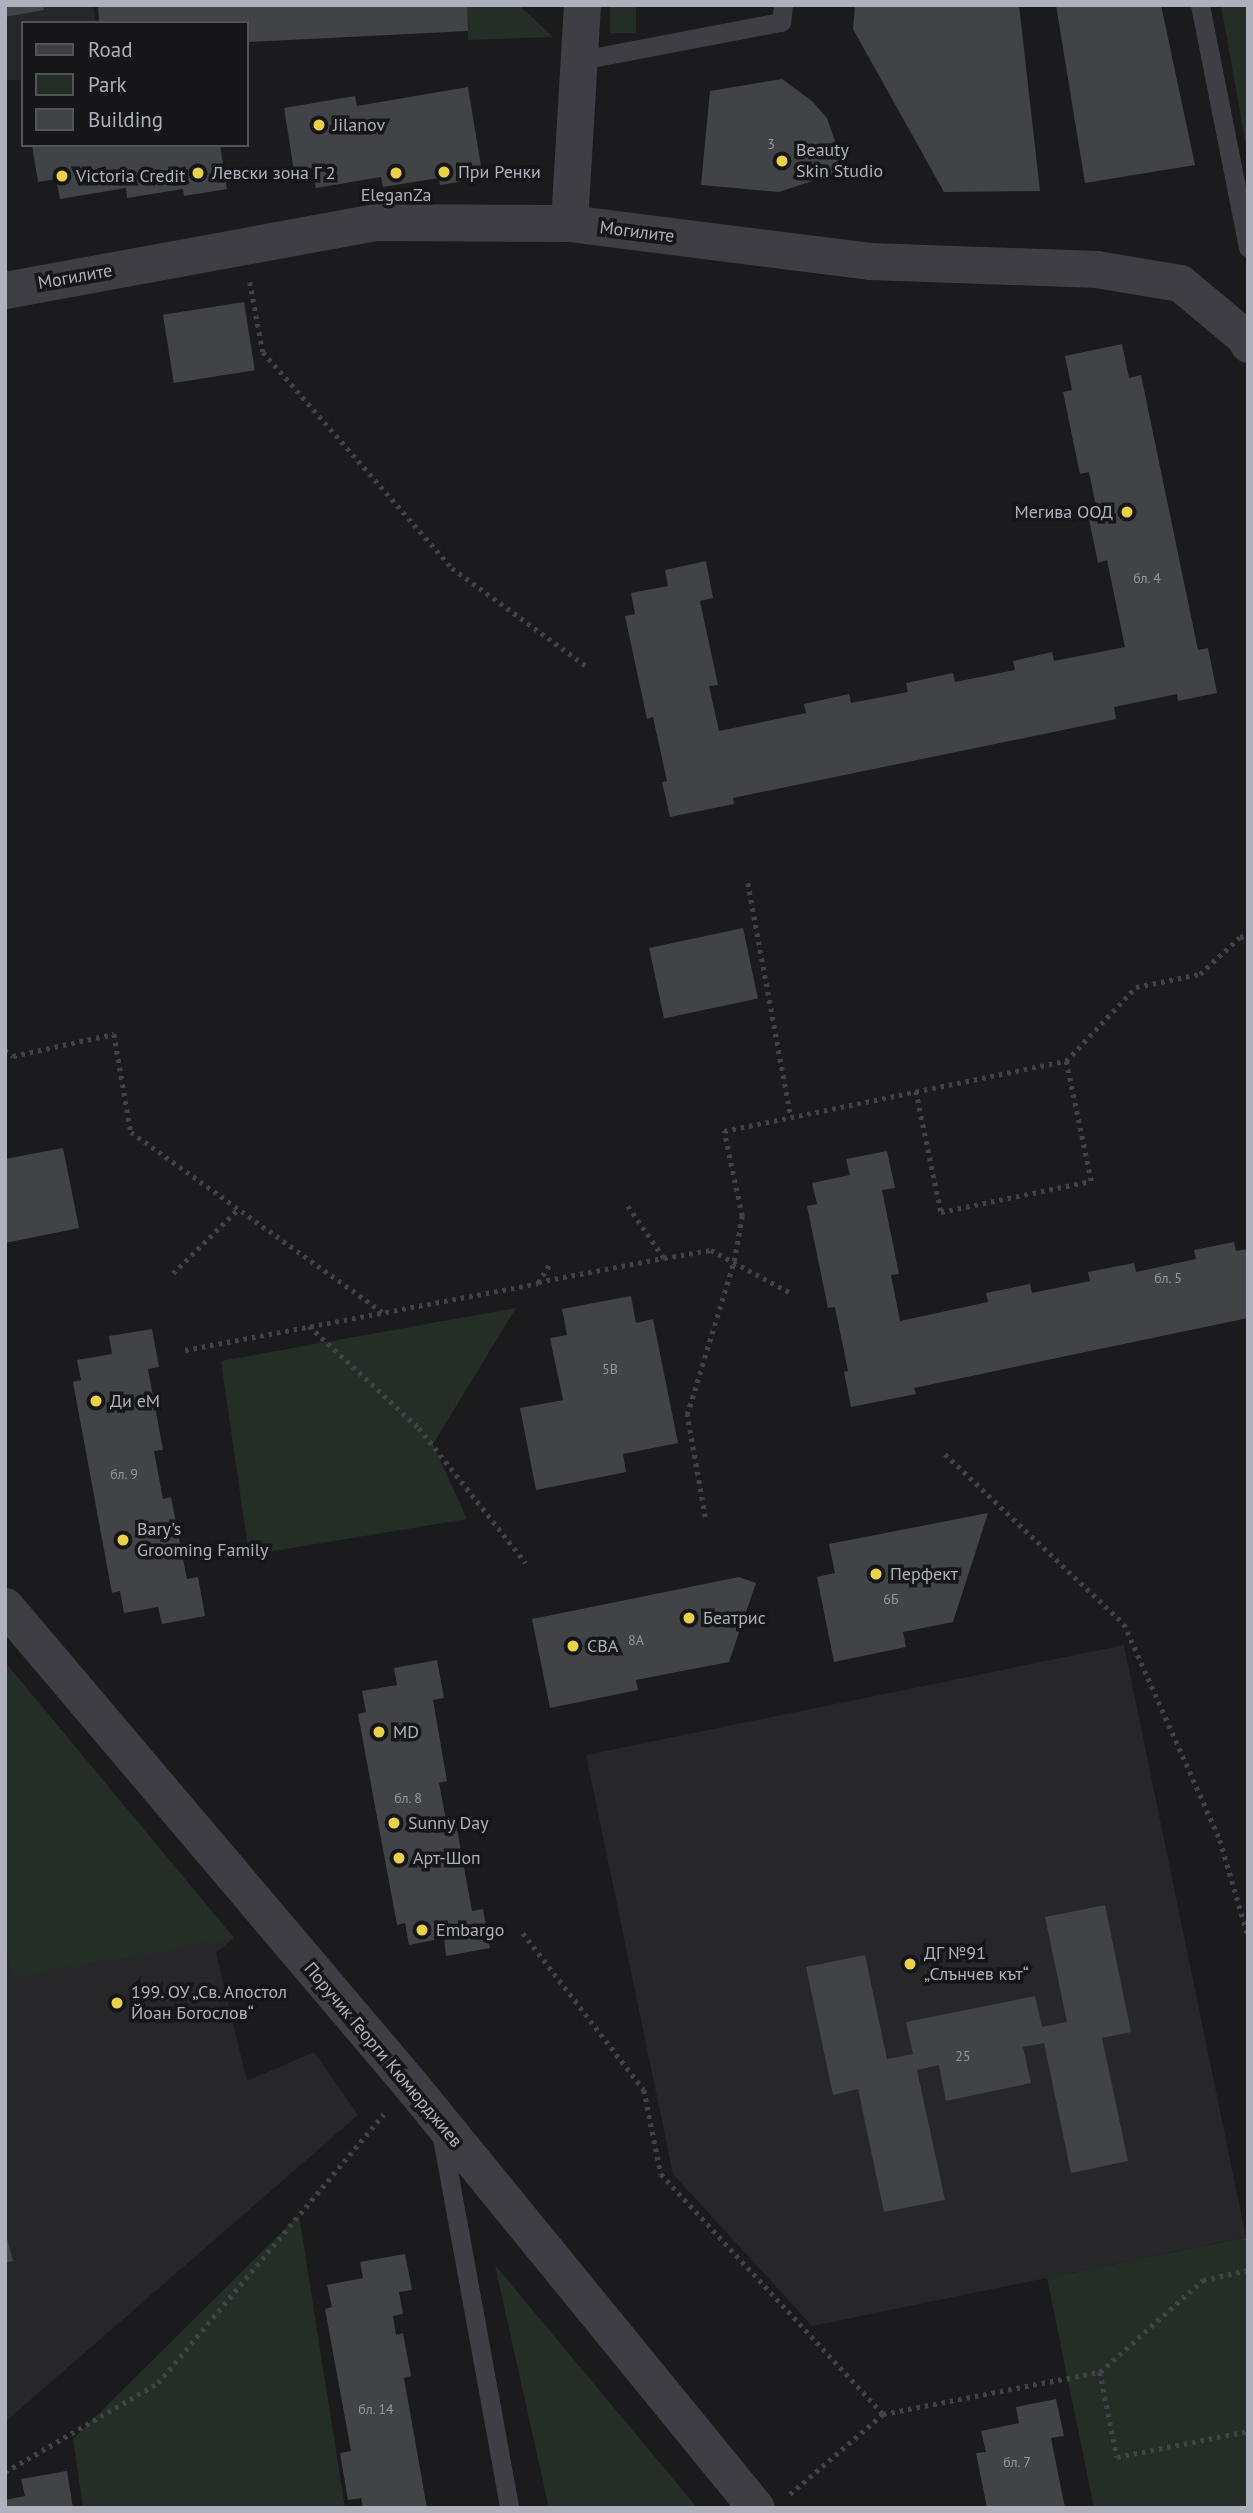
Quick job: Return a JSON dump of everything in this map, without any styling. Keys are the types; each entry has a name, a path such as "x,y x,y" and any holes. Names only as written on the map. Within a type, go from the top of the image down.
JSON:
{"street":[{"path":"569,223 581,60 582,5"},
{"name":"Могилите","path":"5,290 373,222 569,223 870,261 1096,269 1180,283 1247,339 1248,344"},
{"name":"Поручик Георги Кюмюрджиев","path":"5,1606 439,2121 770,2503"}],"lane":[{"path":"581,60 780,22 783,5"},
{"path":"1200,5 1248,247"},
{"path":"439,2121 509,2508"}],"path":[{"path":"244,246 263,352 452,568 588,667"},
{"path":"747,883 790,1117"},
{"path":"705,1517 687,1415 734,1261 742,1216 724,1131 1066,1061 1136,987 1200,974 1240,937 1248,935"},
{"path":"5,1049 13,1056 114,1034 131,1132 382,1312"},
{"path":"916,1091 941,1212 1091,1181 1066,1061"},
{"path":"628,1206 664,1258"},
{"path":"173,1273 237,1210"},
{"path":"186,1350 711,1250 792,1293"},
{"path":"538,1283 551,1262"},
{"path":"309,1326 419,1427 526,1563"},
{"path":"945,1454 1124,1623 1220,1840 1248,1936"},
{"path":"523,1933 643,2090 661,2174 883,2414"},
{"path":"5,2472 158,2383 410,2084"},
{"path":"770,2503 883,2414 1100,2372 1203,2280 1248,2270"},
{"path":"1100,2372 1117,2457 1248,2431"}],"shaded area":[{"path":"5,5 93,5 96,21 21,21 21,80 5,80"},
{"name":"ДГ №91 „Слънчев кът“","path":"1124,1645 1246,2237 812,2326 673,2174 586,1755"},
{"name":"199. ОУ „Св. Апостол Йоан Богослов“","path":"5,1662 234,1938 216,1953 247,2081 314,2052 358,2115 5,2422"}],"green space":[{"path":"467,5 519,5 553,37 468,40"},
{"path":"610,5 636,5 636,33 610,33"},
{"path":"1221,5 1248,5 1248,157"},
{"path":"516,1308 433,1444 467,1519 249,1555 221,1361"},
{"path":"5,1662 234,1938 13,1977 5,1943"},
{"path":"299,2215 345,2508 83,2508 73,2439"},
{"path":"1248,2237 1248,2508 1094,2508 1047,2278"},
{"path":"495,2265 695,2505 692,2508 549,2508"}],"building":[{"path":"5,5 43,5 44,10 5,17"},
{"path":"98,5 467,5 468,31 248,42 248,21 99,21"},
{"path":"855,5 1019,5 1040,191 944,192 853,29"},
{"path":"1056,5 1161,5 1195,165 1085,183"},
{"path":"782,79 812,101 827,118 845,170 779,192 701,185 710,91"},
{"path":"468,87 483,178 440,185 439,178 383,187 381,177 316,188 312,168 294,171 284,108 355,96 357,106"},
{"path":"32,147 220,147 227,189 184,196 183,189 127,198 126,188 60,199 56,179 38,182"},
{"path":"244,302 255,370 174,383 163,315"},
{"path":"1122,344 1129,378 1141,375 1198,650 1208,648 1217,693 1178,701 1177,694 1114,707 1116,719 733,798 734,804 670,817 662,782 667,781 653,717 647,719 625,616 635,614 631,593 668,586 665,570 706,561 713,598 700,601 718,685 709,686 719,731 806,713 804,704 849,694 851,703 908,692 906,683 953,673 955,682 1015,670 1013,661 1052,652 1054,661 1125,647 1107,560 1098,563 1089,519 1098,516 1089,472 1080,474 1063,392 1072,390 1065,356"},
{"path":"743,928 758,998 664,1018 649,948"},
{"path":"63,1148 79,1228 5,1243 5,1159"},
{"path":"887,1151 895,1188 882,1190 899,1274 891,1275 900,1321 988,1302 986,1293 1030,1284 1032,1293 1090,1281 1088,1272 1134,1263 1136,1272 1196,1259 1194,1250 1234,1242 1236,1251 1248,1249 1248,1318 914,1388 916,1394 851,1407 844,1372 848,1371 835,1307 828,1308 807,1206 817,1204 812,1183 850,1175 846,1159"},
{"path":"631,1296 636,1323 653,1319 678,1443 623,1454 626,1472 536,1490 520,1408 563,1400 550,1338 567,1335 562,1309"},
{"path":"152,1329 159,1367 148,1369 163,1450 154,1451 163,1499 171,1497 187,1579 198,1577 205,1616 162,1624 158,1607 124,1613 120,1591 112,1593 73,1382 81,1380 77,1360 112,1354 109,1336"},
{"path":"988,1513 953,1622 903,1632 906,1647 834,1662 817,1577 835,1573 829,1544"},
{"path":"739,1577 756,1583 729,1662 636,1680 638,1690 550,1708 532,1619"},
{"path":"437,1660 444,1698 433,1700 447,1781 439,1783 448,1831 457,1829 472,1911 483,1909 490,1948 446,1956 444,1938 409,1945 405,1923 397,1925 358,1714 366,1712 362,1691 397,1685 394,1668"},
{"path":"1105,1905 1131,2032 1102,2038 1128,2161 1071,2173 1044,2043 1023,2047 1031,2083 946,2101 939,2065 917,2070 945,2200 884,2212 858,2089 833,2095 806,1967 865,1955 887,2059 913,2054 906,2022 1035,1996 1042,2027 1067,2022 1045,1917"},
{"path":"5,2231 13,2261 5,2263"},
{"path":"405,2254 412,2290 399,2292 403,2314 393,2316 396,2335 403,2333 411,2376 404,2378 427,2508 363,2508 361,2498 348,2500 340,2453 351,2451 325,2309 332,2307 327,2285 363,2278 360,2262"},
{"path":"1056,2399 1064,2436 1051,2438 1065,2508 987,2508 976,2453 986,2452 981,2431 1019,2423 1016,2407"},
{"path":"67,2471 73,2508 5,2508 5,2500 25,2496 21,2479"}],"place":[{"name":"Jilanov","path":"319,125"},
{"name":"Beauty Skin Studio","path":"782,161"},
{"name":"При Ренки","path":"444,172"},
{"name":"Левски зона Г 2","path":"198,173"},
{"name":"EleganZa","path":"396,173"},
{"name":"Victoria Credit","path":"62,176"},
{"name":"Мегива ООД","path":"1127,512"},
{"name":"Ди еМ","path":"96,1401"},
{"name":"Bary's Grooming Family","path":"123,1540"},
{"name":"Перфект","path":"876,1574"},
{"name":"Беатрис","path":"689,1618"},
{"name":"CBA","path":"573,1646"},
{"name":"MD","path":"379,1732"},
{"name":"Sunny Day","path":"394,1823"},
{"name":"Арт-Шоп","path":"399,1858"},
{"name":"Embargo","path":"422,1930"},
{"name":"ДГ №91 „Слънчев кът“","path":"910,1964"},
{"name":"199. ОУ „Св. Апостол Йоан Богослов“","path":"117,2003"}]}
